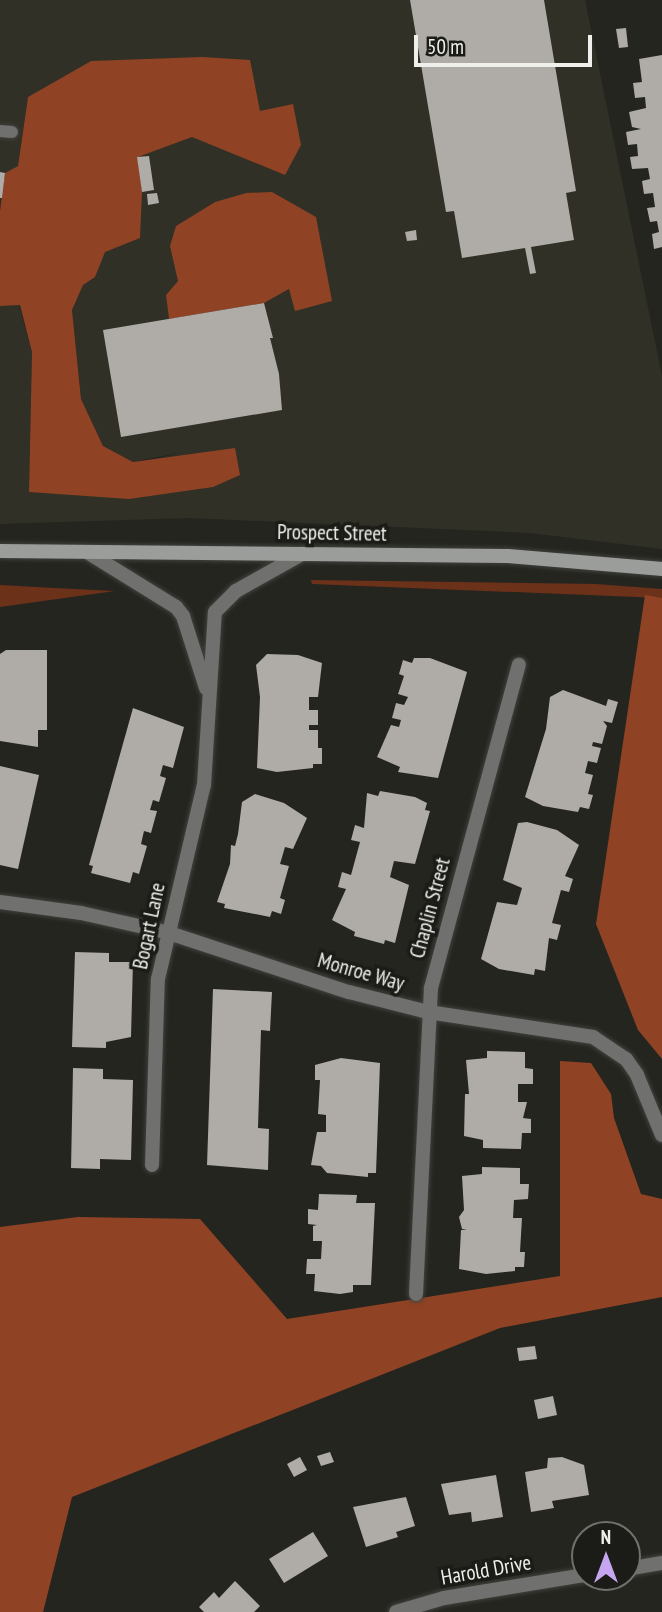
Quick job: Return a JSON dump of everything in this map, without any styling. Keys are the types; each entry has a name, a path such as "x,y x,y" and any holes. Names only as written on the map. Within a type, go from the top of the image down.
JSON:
{"main road":[{"name":"Prospect Street","path":"0,551 508,556 662,569"}],"street":[{"name":"Bogart Lane","path":"87,552 176,607 188,630 210,699"},
{"name":"Bogart Lane","path":"152,1165 158,979 166,932 204,785 212,627 223,600 302,554"},
{"name":"Chaplin Street","path":"416,1294 428,1012 435,966 519,665"},
{"name":"Monroe Way","path":"0,902 81,913 166,932 349,992 428,1012 552,1027 593,1037 626,1059 637,1074 662,1135"},
{"path":"641,1567 662,1563"},
{"name":"Harold Drive","path":"396,1612 444,1598 571,1577"}],"shaded area":[{"path":"0,0 585,0 662,376 662,549 530,533 189,518 0,524 0,306 19,305 32,352 29,491 183,452 133,462 103,446 81,399 72,310 83,285 95,277 137,157 192,137 285,175 293,105 260,112 249,60 91,61 28,97 18,166 5,173 0,211","holes":["246,193 332,301 290,289 264,303 169,319 166,295 178,281 176,226 215,202"]},
{"path":"202,57 250,60 260,111 293,104 301,145 285,175 192,137 138,157 142,192 140,238 105,252 95,277 83,285 72,310 81,399 103,446 133,462 235,448 240,475 213,487 129,499 29,492 32,352 20,305 0,306 0,211 5,173 18,166 28,97 91,61"},
{"path":"272,192 316,217 332,301 295,311 289,289 264,303 169,319 166,295 178,281 170,246 176,226 215,202 246,193"},
{"path":"311,580 596,584 662,589 662,598 312,584"},
{"path":"0,585 54,588 115,591 0,607"},
{"path":"645,595 662,598 662,1059 638,1030 596,924"},
{"path":"560,1061 591,1063 611,1094 614,1118 641,1194 662,1199 662,1297 500,1328 72,1497 43,1612 0,1612 0,1227 78,1217 200,1219 287,1319 560,1276"}],"building":[{"path":"410,0 544,0 576,191 566,193 574,240 531,247 536,273 530,274 525,248 462,258 454,211 446,212"},
{"path":"626,28 628,47 619,48 616,29"},
{"path":"662,55 662,247 654,249 652,234 659,232 657,221 650,222 647,208 655,207 653,193 644,194 642,181 650,179 648,168 632,169 630,157 638,156 637,144 628,145 626,132 641,129 632,127 629,112 646,108 645,97 635,98 633,83 642,82 639,59"},
{"path":"149,156 154,190 142,192 137,157"},
{"path":"0,172 5,173 2,198 0,198"},
{"path":"157,193 159,203 148,205 147,194"},
{"path":"416,230 417,240 407,241 405,232"},
{"path":"264,303 273,338 270,338 279,374 282,410 121,437 103,330"},
{"path":"6,650 47,650 47,730 38,730 38,747 0,741 0,654"},
{"path":"267,654 298,655 322,663 318,697 309,697 309,710 318,710 318,725 309,725 309,730 318,730 318,748 322,748 322,764 313,764 313,768 277,772 257,768 260,697 256,665"},
{"path":"414,658 430,658 467,672 438,778 398,772 400,767 377,757 391,725 399,727 401,720 392,718 396,703 404,705 408,697 398,694 404,676 399,674 403,660 412,663"},
{"path":"563,690 606,706 608,699 618,702 612,723 603,721 607,726 602,744 593,742 592,746 601,748 597,763 588,761 585,773 593,775 588,794 593,795 589,809 580,807 578,812 543,806 525,797 546,729 550,697"},
{"path":"133,708 184,727 173,768 163,765 160,776 166,778 159,802 153,800 150,810 157,811 151,833 144,831 141,844 147,846 139,874 133,872 130,883 91,873 93,866 89,865"},
{"path":"0,766 39,775 18,869 0,865"},
{"path":"380,791 415,797 427,803 425,810 430,811 415,864 394,861 390,877 409,885 395,943 385,940 384,944 354,936 355,932 332,920 346,889 338,887 342,872 351,875 360,842 351,840 355,825 364,828 367,793 378,796"},
{"path":"255,794 284,803 307,818 293,849 285,847 280,864 289,866 280,898 285,900 281,914 272,911 270,917 224,908 225,904 217,902 230,864 231,845 235,846 238,834 242,802"},
{"path":"527,822 557,830 579,845 565,876 573,879 569,892 561,890 552,923 561,925 557,940 549,938 545,971 535,969 534,975 499,969 481,959 497,902 517,905 522,888 503,880 518,823"},
{"path":"75,952 109,953 109,962 133,962 131,1037 106,1042 106,1048 72,1047"},
{"path":"213,989 272,992 270,1031 261,1030 258,1128 269,1129 268,1170 207,1165"},
{"path":"487,1051 525,1052 525,1068 533,1069 533,1084 518,1084 518,1102 527,1102 523,1118 531,1119 531,1133 522,1133 521,1149 483,1148 483,1140 464,1136 465,1094 469,1094 466,1060 487,1058"},
{"path":"341,1058 380,1063 376,1173 368,1173 368,1177 327,1173 321,1166 311,1165 317,1132 326,1132 326,1115 318,1114 320,1080 315,1080 315,1065"},
{"path":"73,1068 103,1069 103,1079 133,1080 131,1160 100,1159 100,1169 71,1168"},
{"path":"482,1167 520,1168 520,1184 529,1184 528,1199 514,1200 513,1218 522,1218 520,1252 525,1252 524,1267 515,1267 515,1271 486,1274 459,1269 461,1230 467,1230 462,1229 459,1217 464,1210 462,1176 482,1174"},
{"path":"319,1194 357,1195 356,1203 375,1203 371,1285 353,1285 353,1292 340,1294 314,1291 315,1274 306,1274 307,1259 321,1259 322,1241 313,1241 313,1226 317,1225 308,1224 308,1209 318,1210"},
{"path":"535,1346 537,1359 519,1361 517,1348"},
{"path":"553,1396 557,1415 538,1419 534,1400"},
{"path":"330,1452 334,1462 321,1466 317,1456"},
{"path":"300,1457 307,1470 294,1477 287,1464"},
{"path":"562,1457 584,1465 589,1495 552,1501 554,1508 531,1512 525,1472 547,1468 548,1458"},
{"path":"496,1475 503,1517 472,1522 471,1512 449,1515 441,1484"},
{"path":"406,1497 415,1526 396,1532 398,1537 366,1547 353,1507"},
{"path":"313,1532 328,1556 284,1583 269,1559"},
{"path":"235,1581 260,1606 254,1612 204,1612 199,1607 214,1592 219,1598"}]}
